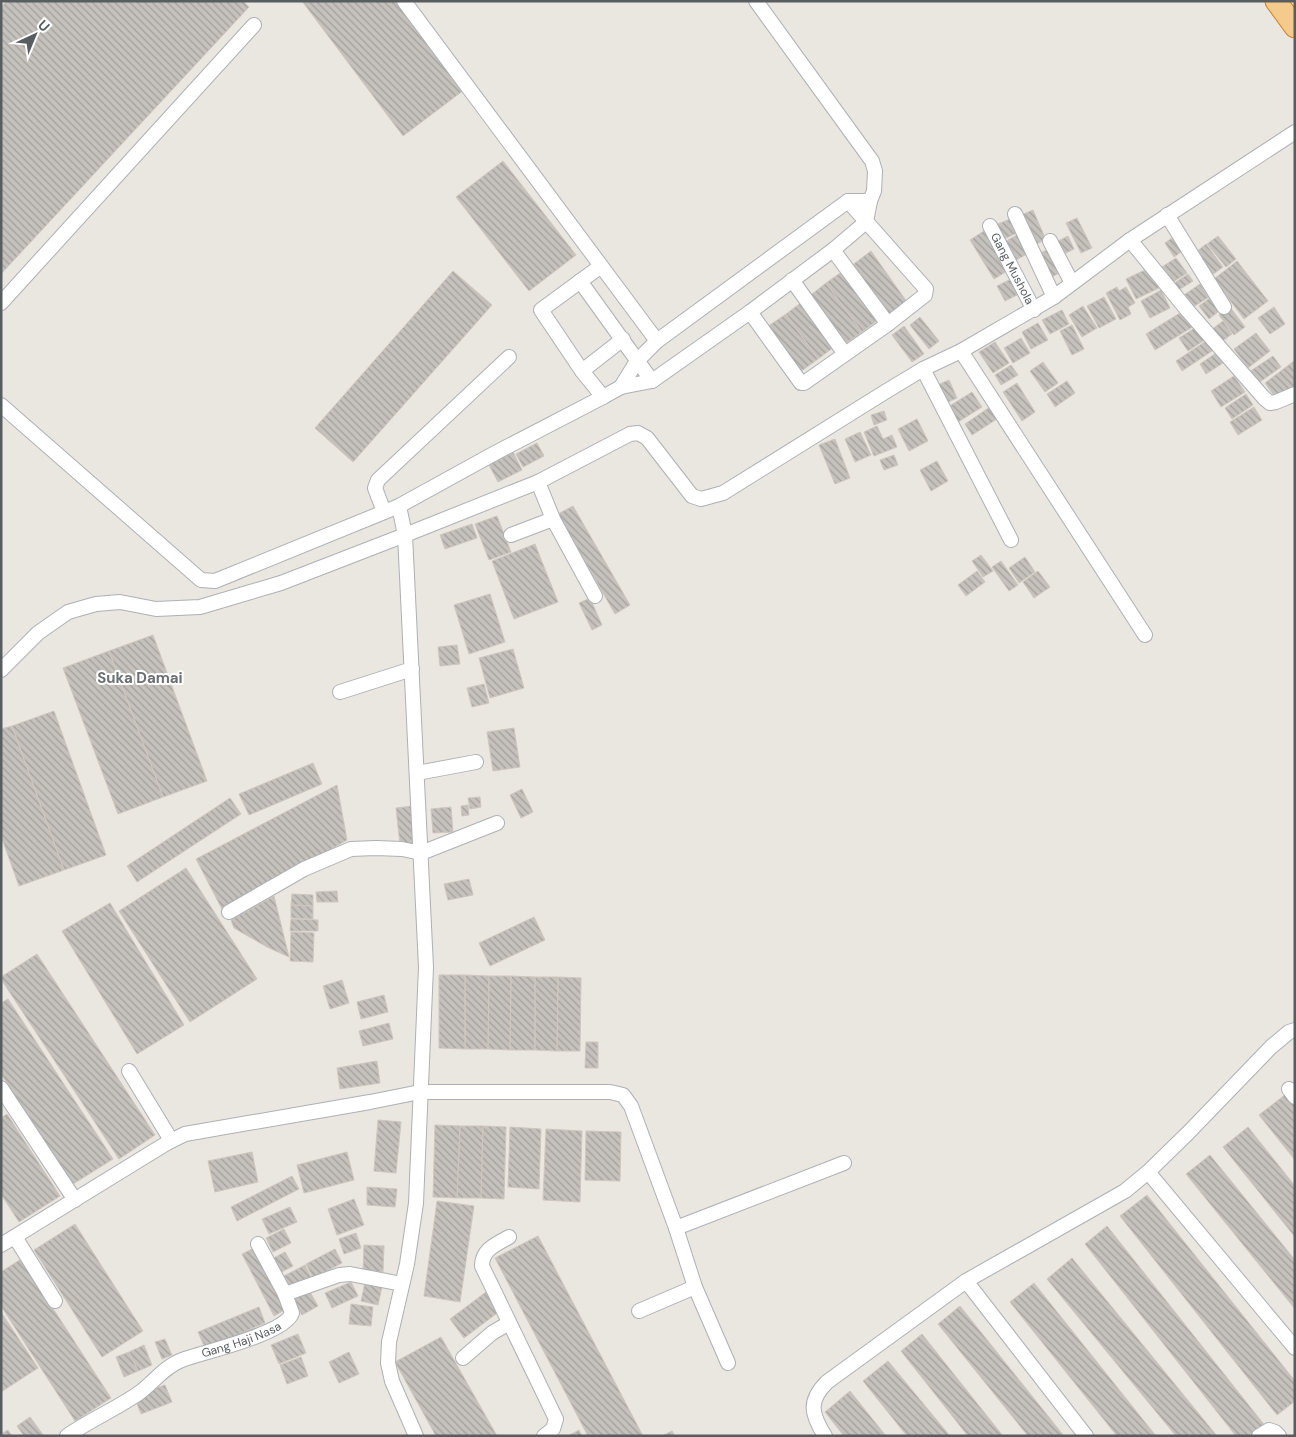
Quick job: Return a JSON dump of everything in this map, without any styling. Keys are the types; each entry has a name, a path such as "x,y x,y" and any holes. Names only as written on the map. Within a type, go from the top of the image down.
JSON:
{"highway":[{"path":"1276,1 1295,27"}],"street":[{"path":"404,1 657,341"},
{"path":"1,405 201,580 215,581 399,506 621,387 652,381 750,312 833,250 866,222 874,191 875,171 872,161 756,1"},
{"path":"1,303 254,25"},
{"path":"1,670 38,633 68,612 96,604 120,602 156,609 200,608 281,583 538,482 630,434 638,433 647,438 692,496 700,499 723,493 923,369 961,351 1034,310 1130,240 1295,132"},
{"path":"621,387 637,361 657,341 848,201 870,201"},
{"path":"750,312 801,383 807,382 925,295 926,289 848,201"},
{"path":"1015,214 1054,297"},
{"path":"1167,215 1224,307"},
{"name":"Gang Mushola","path":"990,226 1034,310"},
{"path":"1130,240 1264,398 1270,403 1295,394"},
{"path":"1050,241 1072,283"},
{"path":"833,250 888,324"},
{"path":"601,266 541,310 582,371 603,397"},
{"path":"792,280 845,354"},
{"path":"580,281 652,381"},
{"path":"582,371 623,339"},
{"path":"961,351 1145,635"},
{"path":"384,512 375,488 377,482 509,358"},
{"path":"923,369 1011,540"},
{"path":"538,482 553,519 595,596"},
{"path":"399,506 405,535 426,967 416,1203 402,1284 389,1342 388,1363 392,1381 416,1436"},
{"path":"510,535 553,519"},
{"path":"340,692 412,669"},
{"path":"417,773 476,762"},
{"path":"229,912 304,869 351,849 376,848 421,853 497,823"},
{"path":"826,1436 813,1410 817,1392 827,1382 966,1281 1126,1191 1188,1134 1271,1047 1289,1032 1295,1030"},
{"path":"129,1071 171,1140"},
{"path":"1,1088 75,1200"},
{"path":"1,1245 171,1140 185,1134 420,1092 610,1092 623,1095 632,1106 695,1287 728,1362"},
{"path":"676,1228 844,1163"},
{"path":"1148,1172 1295,1348"},
{"path":"15,1237 55,1301"},
{"path":"510,1237 492,1246 484,1255 482,1266 556,1419 553,1429 544,1436"},
{"path":"258,1244 285,1294 339,1275 350,1274 402,1284"},
{"path":"966,1281 1086,1436"},
{"path":"639,1311 695,1287"},
{"name":"Gang Haji Nasa","path":"67,1436 109,1413 141,1392 180,1361 218,1350 286,1321 292,1313 285,1294"},
{"path":"463,1358 492,1333 509,1322"},
{"path":"1259,1436 1269,1430 1279,1436"}],"building":[{"path":"7,1 243,1 249,7 1,274 1,7"},
{"path":"302,1 397,1 464,90 403,136"},
{"path":"503,161 576,255 529,291 456,197"},
{"path":"1033,210 1046,240 1033,245 1021,215"},
{"path":"1015,217 1021,231 1000,241 993,226"},
{"path":"1077,218 1092,248 1081,253 1066,223"},
{"path":"987,229 1012,268 994,279 970,240"},
{"path":"1021,233 1031,252 1016,260 1006,241"},
{"path":"1176,235 1185,249 1174,257 1165,243"},
{"path":"1068,236 1074,249 1064,254 1058,241"},
{"path":"1218,236 1236,259 1226,267 1207,244"},
{"path":"1206,244 1223,267 1212,275 1195,253"},
{"path":"1051,248 1063,271 1048,279 1036,255"},
{"path":"871,251 907,302 887,316 851,266"},
{"path":"1176,258 1187,273 1173,282 1162,267"},
{"path":"1237,261 1268,301 1244,319 1214,279"},
{"path":"1149,268 1159,288 1136,299 1126,279"},
{"path":"453,271 492,305 353,462 315,428"},
{"path":"843,271 878,320 862,332 826,283"},
{"path":"1188,274 1193,281 1177,291 1173,284"},
{"path":"1015,277 1023,292 1005,301 997,286"},
{"path":"826,283 862,332 842,346 807,298"},
{"path":"1200,284 1209,297 1193,307 1184,295"},
{"path":"1117,287 1119,291 1126,287 1135,303 1128,307 1131,314 1120,320 1106,293"},
{"path":"1161,290 1170,308 1150,318 1141,301"},
{"path":"1214,295 1223,308 1209,319 1199,306"},
{"path":"1104,297 1116,319 1099,328 1087,306"},
{"path":"802,302 834,347 818,359 786,314"},
{"path":"1083,306 1097,328 1082,337 1069,315"},
{"path":"1230,307 1245,327 1234,335 1219,315"},
{"path":"1274,307 1285,324 1270,334 1258,318"},
{"path":"1062,310 1069,324 1050,334 1042,320"},
{"path":"1185,310 1194,326 1155,350 1146,334"},
{"path":"786,314 818,359 800,372 767,327"},
{"path":"920,317 939,341 929,349 910,325"},
{"path":"1223,321 1232,334 1220,343 1211,330"},
{"path":"1038,323 1048,340 1031,349 1022,332"},
{"path":"1072,325 1084,349 1072,355 1060,331"},
{"path":"904,326 924,354 912,362 892,335"},
{"path":"1198,326 1206,339 1188,351 1179,338"},
{"path":"1256,333 1270,351 1248,368 1234,349"},
{"path":"1021,338 1030,353 1013,363 1004,348"},
{"path":"1209,339 1215,349 1182,371 1176,361"},
{"path":"995,342 1009,363 993,373 979,352"},
{"path":"1219,351 1226,361 1206,374 1200,364"},
{"path":"1273,356 1281,367 1257,384 1249,372"},
{"path":"1294,361 1295,387 1277,400 1265,383"},
{"path":"1043,362 1058,383 1045,392 1030,371"},
{"path":"1011,365 1018,375 1001,385 995,375"},
{"path":"1234,376 1245,392 1221,407 1211,391"},
{"path":"949,380 957,398 944,404 935,386"},
{"path":"1067,381 1075,393 1055,407 1047,394"},
{"path":"1017,383 1035,412 1022,421 1003,392"},
{"path":"972,392 982,407 958,422 948,407"},
{"path":"1246,394 1253,405 1232,419 1225,408"},
{"path":"990,407 997,419 972,435 965,424"},
{"path":"1254,407 1262,420 1238,435 1230,422"},
{"path":"884,411 887,420 874,425 871,415"},
{"path":"917,419 928,441 909,451 898,429"},
{"path":"877,426 883,439 892,435 897,447 874,456 864,432"},
{"path":"860,432 871,455 855,462 845,439"},
{"path":"835,439 850,478 835,484 819,445"},
{"path":"537,443 544,456 523,467 516,454"},
{"path":"513,452 522,470 498,482 489,465"},
{"path":"894,455 898,465 884,470 880,460"},
{"path":"937,461 948,481 931,491 920,470"},
{"path":"573,506 630,605 615,614 558,514"},
{"path":"497,516 511,552 489,560 475,524"},
{"path":"472,524 477,538 445,549 440,535"},
{"path":"535,544 558,602 514,619 492,561"},
{"path":"981,555 993,571 983,577 972,561"},
{"path":"1025,557 1035,572 1019,583 1009,568"},
{"path":"1001,561 1018,585 1009,591 992,567"},
{"path":"977,571 985,582 966,596 958,585"},
{"path":"1038,571 1050,587 1034,598 1023,582"},
{"path":"490,594 505,642 469,654 454,605"},
{"path":"590,598 602,625 592,630 579,603"},
{"path":"153,635 207,781 163,797 109,651"},
{"path":"457,645 460,664 440,666 438,647"},
{"path":"513,649 524,688 490,698 479,658"},
{"path":"109,651 163,797 118,814 63,668"},
{"path":"484,684 489,703 472,707 467,688"},
{"path":"54,711 106,855 64,870 12,726"},
{"path":"12,726 64,870 19,886 1,836 1,729"},
{"path":"514,728 520,767 493,771 487,732"},
{"path":"313,763 322,784 249,815 239,794"},
{"path":"337,785 347,840 223,911 196,859"},
{"path":"522,789 533,812 521,818 510,795"},
{"path":"480,797 481,807 470,809 468,798"},
{"path":"230,798 241,814 137,882 127,866"},
{"path":"468,805 469,815 462,816 461,806"},
{"path":"412,806 417,843 400,845 396,808"},
{"path":"451,807 453,832 433,833 431,809"},
{"path":"186,868 257,979 190,1022 119,911"},
{"path":"469,879 473,895 448,900 444,884"},
{"path":"337,891 338,902 317,902 316,892"},
{"path":"292,894 313,895 313,906 291,905"},
{"path":"274,896 289,957 234,928 231,920"},
{"path":"110,903 184,1025 137,1054 62,931"},
{"path":"291,905 313,906 313,919 291,918"},
{"path":"534,917 545,940 490,966 479,943"},
{"path":"291,919 318,920 318,931 290,931"},
{"path":"291,932 314,933 313,962 290,961"},
{"path":"37,954 155,1135 119,1159 1,979 1,977"},
{"path":"439,975 465,975 465,1049 439,1048"},
{"path":"465,975 489,976 488,1049 465,1049"},
{"path":"489,976 511,976 510,1050 488,1049"},
{"path":"511,976 535,977 535,1050 510,1050"},
{"path":"535,977 558,977 557,1051 535,1050"},
{"path":"558,977 581,978 580,1051 557,1051"},
{"path":"342,980 349,1003 330,1009 323,986"},
{"path":"384,995 388,1012 361,1019 357,1002"},
{"path":"8,999 113,1159 73,1184 1,1074 1,1003"},
{"path":"389,1023 393,1039 363,1046 359,1031"},
{"path":"586,1042 598,1042 598,1068 585,1068"},
{"path":"377,1061 380,1083 340,1089 337,1068"},
{"path":"1286,1094 1295,1106 1295,1160 1259,1115"},
{"path":"7,1114 60,1196 19,1222 1,1194 1,1118"},
{"path":"378,1120 401,1122 396,1173 374,1171"},
{"path":"435,1125 460,1126 457,1198 433,1197"},
{"path":"460,1126 483,1126 481,1198 457,1198"},
{"path":"483,1126 506,1127 504,1199 481,1198"},
{"path":"510,1127 541,1129 539,1189 508,1187"},
{"path":"1248,1127 1295,1186 1295,1237 1223,1147"},
{"path":"546,1129 582,1131 580,1202 543,1200"},
{"path":"586,1131 621,1132 620,1181 585,1180"},
{"path":"252,1152 258,1182 215,1192 208,1161"},
{"path":"347,1152 354,1180 304,1193 297,1165"},
{"path":"1210,1155 1295,1260 1295,1309 1186,1174"},
{"path":"292,1176 299,1189 237,1221 231,1207"},
{"path":"367,1187 397,1189 395,1207 367,1205"},
{"path":"1147,1195 1295,1381 1295,1401 1277,1415 1120,1216"},
{"path":"354,1199 364,1225 337,1235 328,1209"},
{"path":"437,1201 474,1206 460,1302 424,1296"},
{"path":"290,1207 297,1222 269,1234 262,1219"},
{"path":"75,1224 143,1331 102,1357 34,1250"},
{"path":"1107,1226 1266,1427 1256,1436 1236,1436 1085,1244"},
{"path":"284,1229 291,1243 273,1252 266,1238"},
{"path":"356,1233 361,1248 344,1254 339,1239"},
{"path":"538,1236 643,1436 588,1436 495,1258"},
{"path":"364,1245 384,1246 383,1272 363,1271"},
{"path":"256,1247 288,1308 274,1316 242,1254"},
{"path":"335,1249 342,1263 313,1278 306,1264"},
{"path":"285,1252 293,1266 276,1275 268,1261"},
{"path":"1072,1258 1217,1436 1176,1436 1047,1279"},
{"path":"21,1259 111,1398 75,1421 1,1306 1,1272"},
{"path":"305,1265 312,1279 291,1290 284,1276"},
{"path":"366,1278 383,1282 378,1305 361,1301"},
{"path":"351,1282 358,1296 332,1308 325,1293"},
{"path":"1034,1283 1156,1436 1117,1436 1010,1302"},
{"path":"307,1287 318,1306 302,1315 291,1296"},
{"path":"486,1292 500,1311 464,1338 450,1319"},
{"path":"351,1304 373,1307 371,1326 349,1324"},
{"path":"960,1306 1064,1436 1028,1436 938,1324"},
{"path":"259,1307 265,1323 205,1348 198,1332"},
{"path":"1,1312 38,1368 1,1392"},
{"path":"298,1334 306,1353 279,1364 271,1345"},
{"path":"922,1334 1003,1436 968,1436 901,1351"},
{"path":"441,1337 497,1436 436,1436 395,1362"},
{"path":"165,1339 172,1355 162,1359 155,1342"},
{"path":"144,1345 152,1365 138,1371 129,1352"},
{"path":"129,1352 138,1371 124,1377 116,1357"},
{"path":"349,1352 359,1374 339,1383 329,1362"},
{"path":"301,1357 308,1376 287,1384 280,1365"},
{"path":"888,1361 950,1436 907,1436 863,1381"},
{"path":"165,1385 172,1402 141,1414 134,1396"},
{"path":"850,1391 886,1436 844,1436 825,1412"},
{"path":"30,1417 44,1436 24,1436 17,1426"},
{"path":"8,1430 12,1436 1,1436 1,1434"},
{"path":"579,1430 582,1436 568,1436"},
{"path":"672,1431 675,1436 662,1436"}],"district":[{"name":"Suka Damai","path":"140,678"}]}
